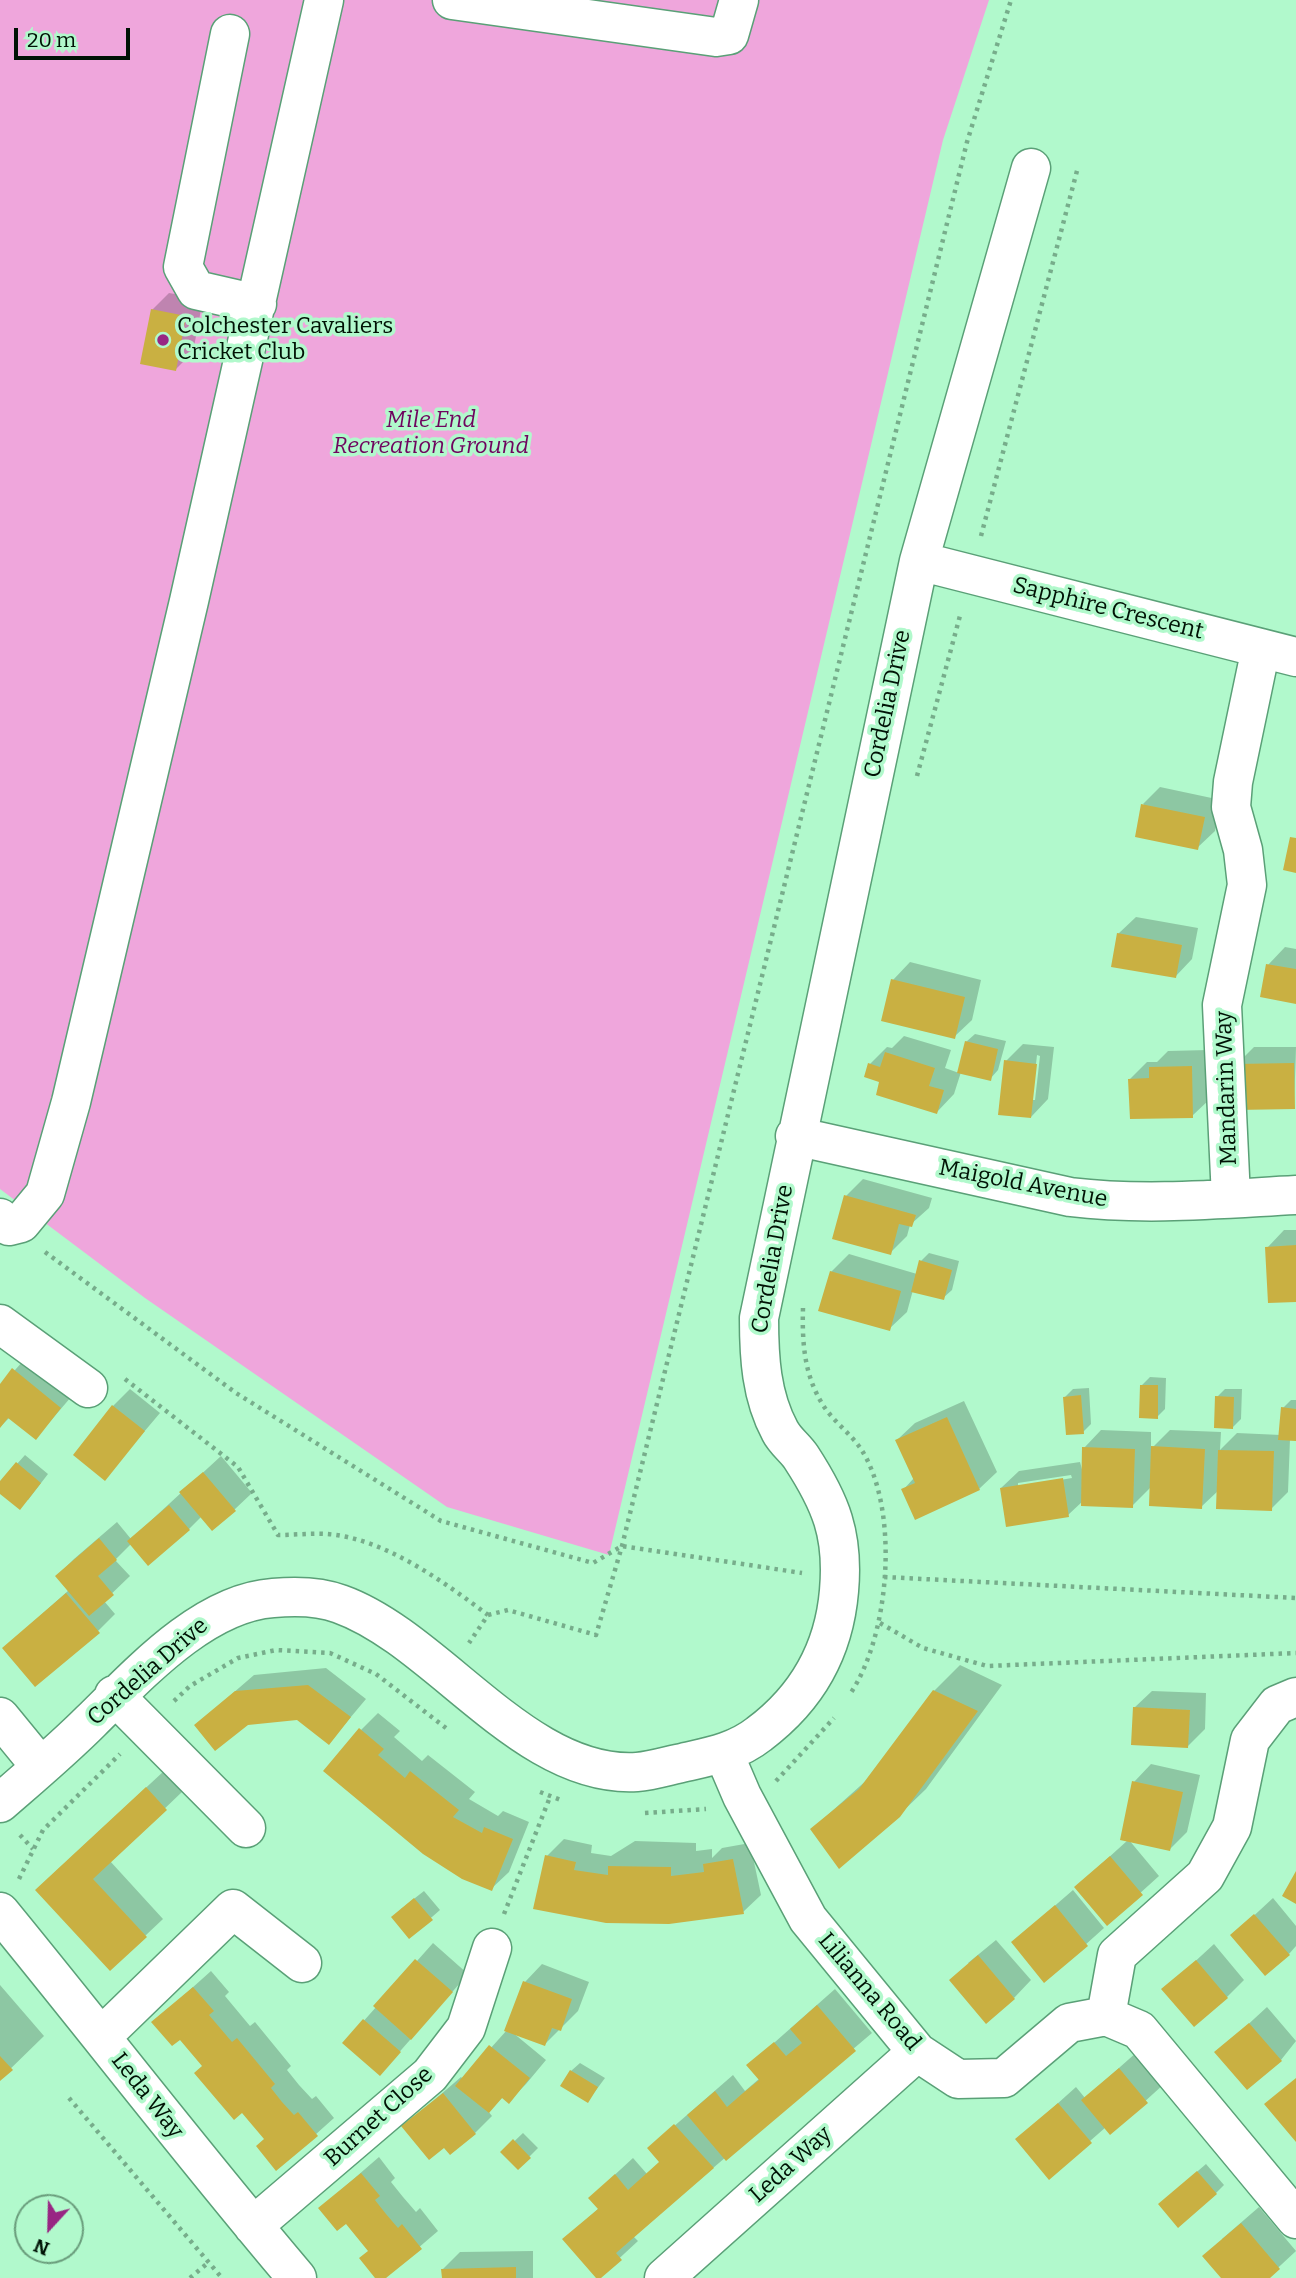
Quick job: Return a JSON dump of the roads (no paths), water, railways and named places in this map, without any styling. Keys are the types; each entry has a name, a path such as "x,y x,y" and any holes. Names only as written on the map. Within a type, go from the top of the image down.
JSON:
{"street":[{"path":"5,1222 21,1223 45,1194 71,1102 257,304 324,0"},
{"path":"452,0 622,12 716,37 729,34 739,0"},
{"path":"230,34 183,267 196,290 257,304"},
{"name":"Cordelia Drive","path":"0,1803 114,1695 206,1619 236,1604 269,1598 304,1596 340,1603 383,1626 539,1745 594,1766 636,1772 724,1754 750,1741 781,1717 805,1691 822,1660 832,1633 840,1575 840,1543 831,1508 797,1451 781,1434 767,1397 759,1352 759,1318 795,1136 919,561 1031,168"},
{"name":"Sapphire Crescent","path":"919,561 1278,652"},
{"name":"Mandarin Way","path":"1231,1198 1222,1005 1247,885 1243,850 1231,807 1233,782 1278,652"},
{"name":"Maigold Avenue","path":"795,1136 1070,1197 1117,1202 1174,1203 1296,1195"},
{"path":"2,1331 101,1379"},
{"path":"114,1695 246,1828"},
{"path":"1296,1697 1277,1705 1250,1740 1232,1827 1205,1876 1117,1955 1106,2016 1139,2030 1296,2219"},
{"path":"0,1717 41,1767"},
{"name":"Lilianna Road","path":"724,1754 742,1796 808,1919 917,2052 958,2079 1004,2077 1069,2023 1106,2016"},
{"name":"Leda Way","path":"8,1898 149,2101 297,2278"},
{"path":"102,2036 233,1909 302,1963"},
{"name":"Burnet Close","path":"253,2226 430,2075 466,2028 492,1948"},
{"name":"Leda Way","path":"664,2278 917,2052"}],"place":[{"name":"Colchester Cavaliers Cricket Club","path":"163,340"}],"park label":[{"name":"Mile End Recreation Ground","path":"431,434"}]}
